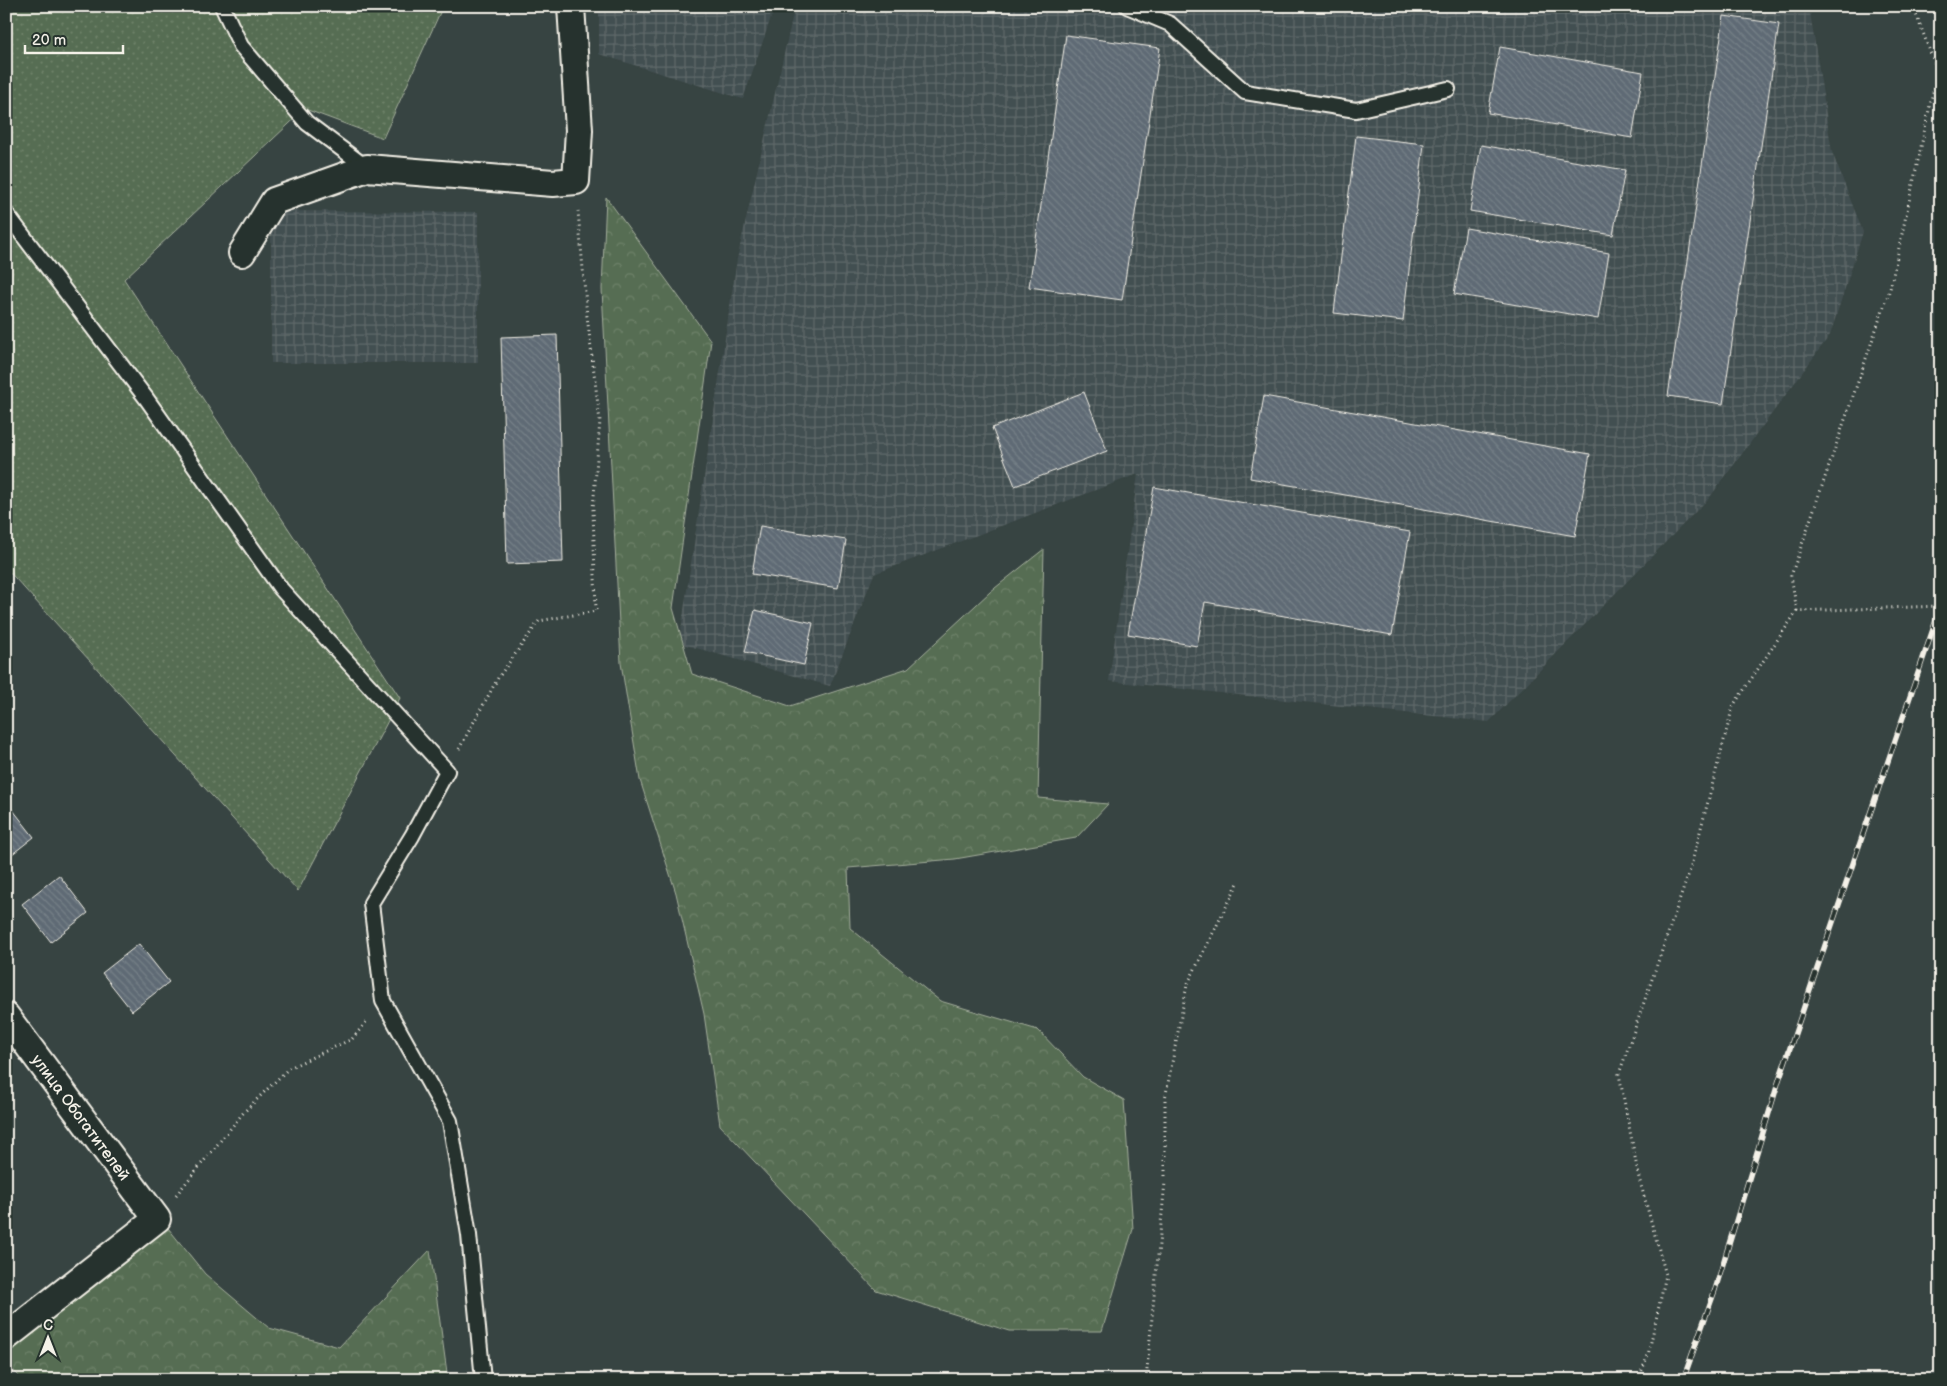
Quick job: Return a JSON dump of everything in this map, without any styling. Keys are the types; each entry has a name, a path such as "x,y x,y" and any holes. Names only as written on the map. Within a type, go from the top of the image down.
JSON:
{"street":[{"path":"242,254 274,201 366,168 553,183 576,181 579,130 571,6"},
{"name":"улица Обогатителей","path":"6,1016 157,1219"},
{"path":"6,1337 157,1219"}],"lane":[{"path":"222,6 241,46 307,122 366,168"},
{"path":"1127,6 1170,24 1245,92 1356,110 1448,89"},
{"path":"6,213 146,398 281,589 447,770 412,836 371,902 383,1001 450,1121 469,1236 483,1380"}],"path":[{"path":"1913,6 1937,70"},
{"path":"1638,1380 1648,1355 1666,1275 1639,1178 1619,1074 1690,870 1733,706 1797,611 1791,576 1890,289 1941,55"},
{"path":"447,770 498,678 539,621 596,611 593,509 600,421 587,316 576,181"},
{"path":"1797,611 1941,606"},
{"path":"1146,1380 1165,1182 1165,1099 1188,985 1238,884"},
{"path":"157,1219 244,1112 289,1068 352,1039 383,1001"}],"shaded area":[{"path":"599,6 775,6 743,99 599,54"},
{"path":"795,6 1809,6 1832,152 1863,232 1830,335 1710,497 1489,722 1109,681 1138,474 874,574 830,686 679,643 737,259"},
{"path":"271,211 478,212 478,363 271,363"}],"green space":[{"path":"6,6 443,6 383,138 305,109 124,279 400,698 298,891 6,568"},
{"path":"606,197 711,341 673,608 692,674 790,706 908,668 990,592 1044,549 1038,798 1108,804 1076,838 955,859 848,868 850,928 940,1001 1038,1030 1083,1077 1124,1100 1133,1229 1102,1331 1009,1331 876,1290 720,1125 704,1014 676,893 640,780 621,663 602,289"},
{"path":"164,1223 205,1274 269,1328 339,1347 430,1250 448,1380 23,1380 6,1363 6,1350 75,1297"}],"building":[{"path":"1724,16 1779,24 1723,404 1668,396"},
{"path":"1066,35 1160,48 1122,300 1029,287"},
{"path":"1500,47 1643,72 1632,138 1488,113"},
{"path":"1356,136 1424,144 1403,321 1334,313"},
{"path":"1481,145 1625,170 1613,235 1470,211"},
{"path":"1466,228 1609,253 1598,319 1454,294"},
{"path":"557,335 563,562 507,564 501,337"},
{"path":"1084,392 1107,451 1015,486 992,428"},
{"path":"1264,396 1590,454 1575,536 1250,478"},
{"path":"1154,487 1410,532 1392,635 1205,602 1197,646 1128,634"},
{"path":"760,526 846,540 838,588 752,574"},
{"path":"755,610 813,623 804,665 745,652"},
{"path":"6,801 34,837 6,859"},
{"path":"59,875 88,913 51,942 22,904"},
{"path":"139,944 169,982 132,1011 102,973"}],"railway":[{"path":"1683,1380 1715,1290 1779,1080 1941,606"}]}
